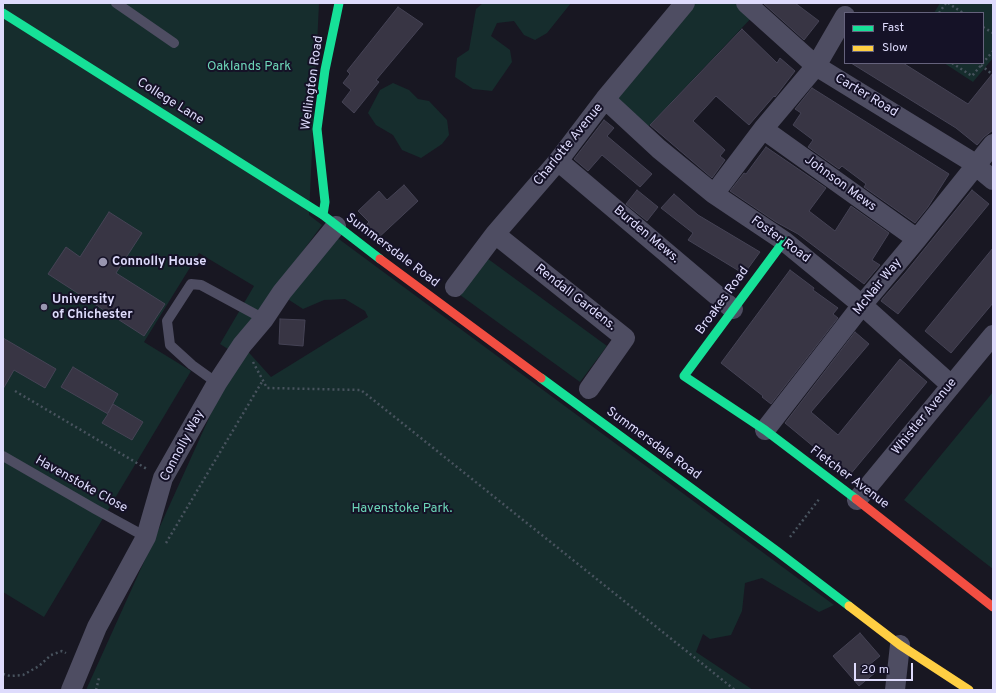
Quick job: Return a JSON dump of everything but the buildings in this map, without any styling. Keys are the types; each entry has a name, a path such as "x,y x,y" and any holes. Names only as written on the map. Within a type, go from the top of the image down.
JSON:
{"street":[{"name":"Wellington Road","path":"330,220 325,202 317,128 325,70 339,3"},
{"name":"Charlotte Avenue","path":"454,287 495,234 558,161 605,100 685,3"},
{"name":"Carter Road","path":"746,3 816,66 969,160 993,180"},
{"path":"848,12 853,3"},
{"name":"College Lane","path":"3,13 330,220"},
{"path":"714,194 763,129 816,66 844,18"},
{"name":"Foster Road","path":"605,100 714,194 784,241 862,305 951,385"},
{"name":"Johnson Mews","path":"763,129 917,239"},
{"name":"McNair Way","path":"766,430 862,305 993,144"},
{"name":"Burden Mews.","path":"558,161 733,308"},
{"name":"Connolly Way","path":"71,690 97,627 146,537 163,478 217,383 242,345 264,319 330,220"},
{"name":"Summersdale Road","path":"330,220 504,352 778,552 900,645 969,690"},
{"name":"Rendall Gardens.","path":"495,234 626,338 589,390"},
{"name":"Broakes Road","path":"684,376 784,241"},
{"name":"Whistler Avenue","path":"857,500 993,335"},
{"name":"Fletcher Avenue","path":"684,376 766,430 993,607"},
{"path":"895,690 900,645"}],"lane":[{"path":"116,3 174,43"},
{"path":"217,383 192,365 170,345 167,321 191,284 201,285 264,319"},
{"name":"Havenstoke Close","path":"3,456 146,537"}],"path":[{"path":"940,12 947,3 961,12"},
{"path":"984,28 993,33"},
{"path":"984,62 993,52"},
{"path":"954,64 972,76 981,65 993,75"},
{"path":"162,549 263,380 268,388 361,390 735,690"},
{"path":"15,391 163,478"},
{"path":"778,552 832,482"},
{"path":"3,674 10,676 24,676 40,666 51,655 62,651 83,662"},
{"path":"96,690 99,676"}],"green space":[{"name":"Oaklands Park","path":"3,3 319,3 309,215 322,225 236,342 231,351 220,344 254,286 199,253 144,342 191,371 44,617 3,592"},
{"path":"483,3 571,3 547,33 535,40 524,35 514,21 497,23 491,36 510,50 512,62 492,91 473,89 455,77 457,58 469,50 476,9"},
{"path":"695,3 743,3 756,13 646,129 616,99"},
{"path":"940,3 993,3 993,58 973,82 946,64 984,64 984,12 935,12"},
{"path":"393,83 409,90 418,99 429,101 447,120 449,135 442,144 421,158 402,150 393,135 376,125 368,113 380,90"},
{"name":"Havenstoke Park.","path":"328,231 834,605 819,612 762,578 745,583 742,611 731,635 710,639 703,634 696,652 753,690 86,690 242,345 271,377 368,317 365,311 345,299 324,300 303,309 280,294"},
{"path":"484,256 607,346 580,382 456,292"},
{"path":"993,392 993,569 904,500"}],"traffic: fast":[{"path":"323,215 325,202 317,129 325,70 339,3"},
{"path":"3,13 323,215 380,259"},
{"path":"784,241 684,376 765,430 856,499"},
{"path":"541,378 849,606"}],"traffic: slow":[{"path":"849,606 900,645 969,690"}],"traffic: jam":[{"path":"380,259 541,378"},
{"path":"856,499 993,607"}],"place":[{"name":"Connolly House","path":"103,262"},
{"name":"University of Chichester","path":"44,307"}]}
